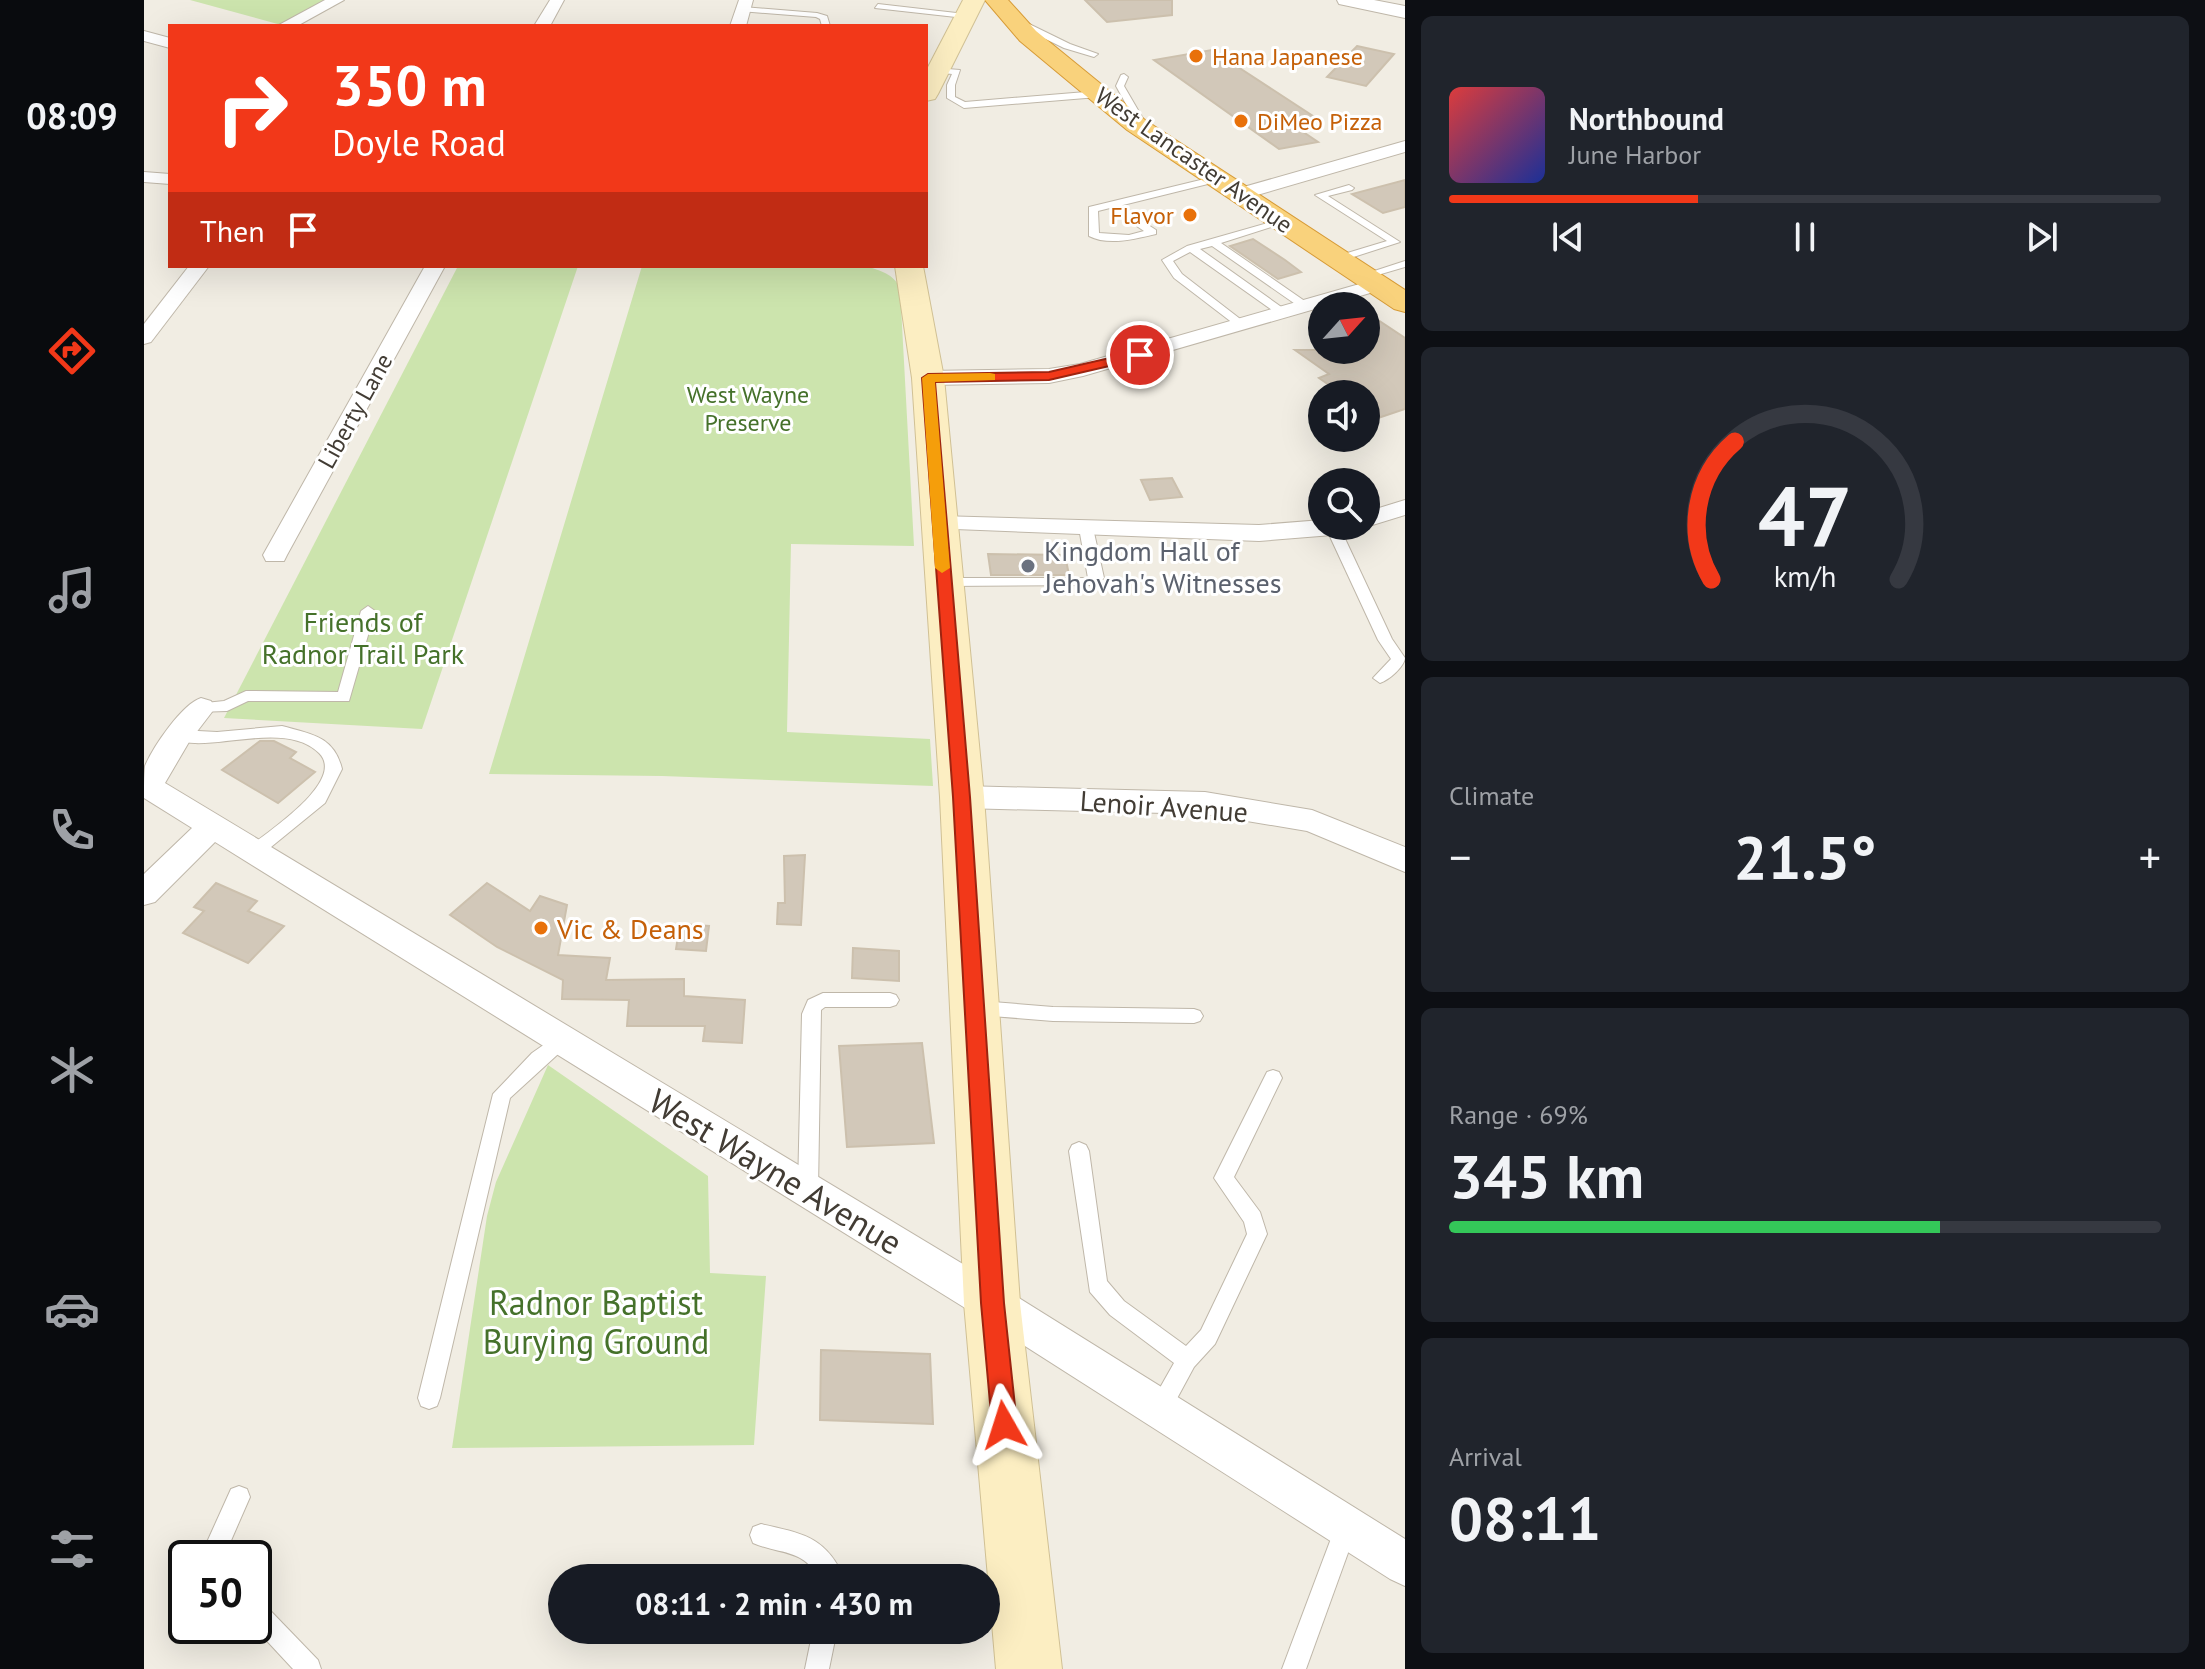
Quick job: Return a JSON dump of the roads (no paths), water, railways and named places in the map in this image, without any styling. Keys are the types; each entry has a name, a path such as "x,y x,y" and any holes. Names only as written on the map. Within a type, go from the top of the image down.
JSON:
{"highway":[{"name":"West Lancaster Avenue","path":"996,0 1028,36 1145,131 1405,303"}],"main road":[{"path":"937,83 970,8"},
{"path":"909,268 928,378 962,797 992,1303 1029,1669"}],"street":[{"path":"289,24 337,0"},
{"path":"543,24 557,0"},
{"path":"1346,0 1405,12"},
{"path":"144,36 168,42"},
{"path":"1240,194 1405,146"},
{"path":"144,177 168,179"},
{"path":"144,338 197,268"},
{"name":"Liberty Lane","path":"275,555 434,268"},
{"path":"928,378 1049,376 1114,363 1305,306 1371,281"},
{"path":"1380,515 1405,507"},
{"path":"939,523 1259,533 1308,529"},
{"path":"146,785 201,708"},
{"name":"West Wayne Avenue","path":"146,785 992,1303 1405,1564"},
{"name":"Lenoir Avenue","path":"962,797 1205,803 1312,821 1405,860"},
{"path":"144,893 212,827"}],"lane":[{"path":"744,5 817,15 824,18 826,24"},
{"path":"878,6 970,8"},
{"path":"1014,20 1067,46 1094,54"},
{"path":"1124,77 1120,86 1145,131"},
{"path":"937,83 955,102 970,106 1098,94"},
{"path":"1112,205 1152,232 1129,238 1094,236 1093,209 1217,179"},
{"path":"1338,259 1395,242 1320,195 1349,188"},
{"path":"1242,325 1168,265 1167,260 1191,248 1282,222"},
{"path":"1213,242 1305,306"},
{"path":"1191,248 1283,313"},
{"path":"1371,281 1405,264"},
{"path":"944,582 1091,582 1097,578 1086,528"},
{"path":"1344,540 1385,640 1399,660 1380,678"},
{"path":"201,708 227,706 246,696 344,697 368,611"},
{"path":"179,735 217,737 282,731 316,741 331,756 334,769 319,799 254,852"},
{"path":"808,1190 811,1014 814,1005 823,1000 890,1000"},
{"path":"974,1007 1053,1014 1194,1016"},
{"path":"429,1398 502,1094 562,1040"},
{"path":"1159,1409 1187,1360 1208,1337 1257,1234 1253,1218 1224,1178 1273,1078"},
{"path":"1079,1151 1097,1285 1117,1308 1187,1360"},
{"path":"219,1540 239,1497"},
{"path":"1294,1669 1347,1527"},
{"path":"761,1535 810,1547 825,1564"},
{"path":"272,1629 309,1669"},
{"path":"817,1669 822,1644"}],"place":[{"name":"Hana Japanese","path":"1196,56"},
{"name":"DiMeo Pizza","path":"1241,121"},
{"name":"Flavor","path":"1190,215"},
{"name":"Kingdom Hall of Jehovah's Witnesses","path":"1028,566"},
{"name":"Vic & Deans","path":"541,928"}],"park label":[{"name":"West Wayne Preserve","path":"748,408"},
{"name":"Friends of Radnor Trail Park","path":"363,637"},
{"name":"Radnor Baptist Burying Ground","path":"596,1322"}]}
